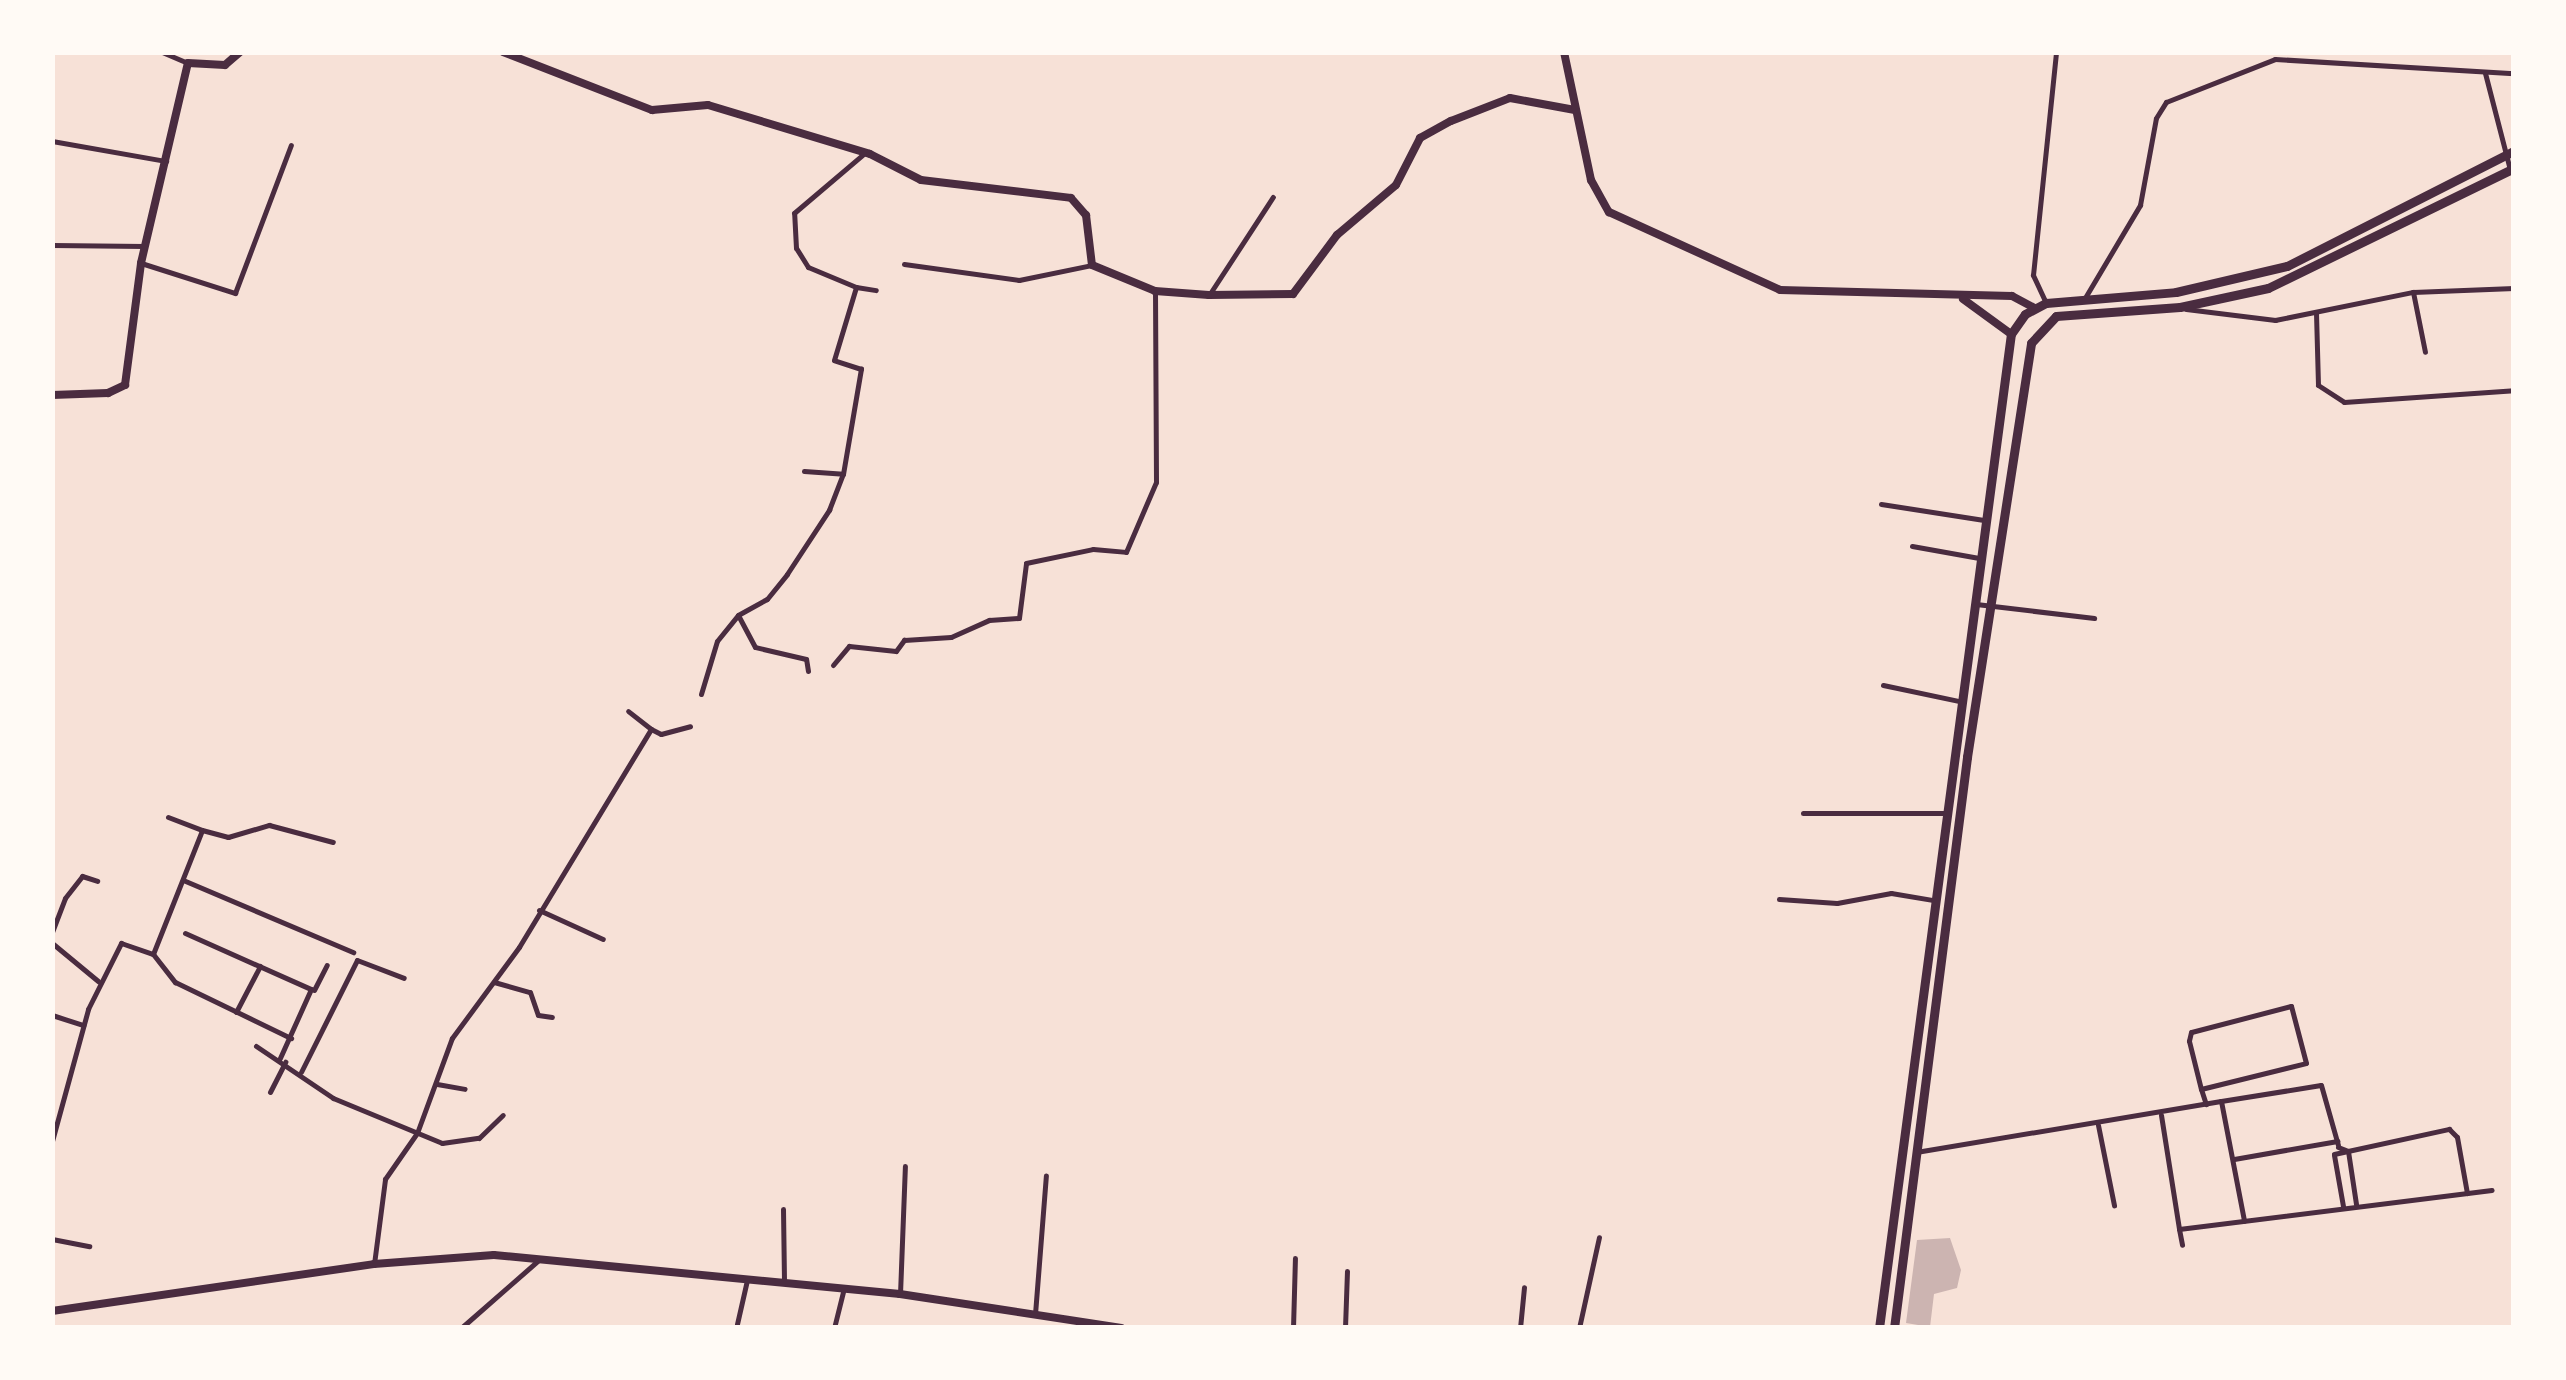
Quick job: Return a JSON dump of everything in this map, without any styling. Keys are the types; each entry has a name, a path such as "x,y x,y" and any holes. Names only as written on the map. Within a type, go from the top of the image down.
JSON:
{"highway":[{"path":"1879,1328 1941,834 2012,334 2040,306 2086,296 2176,292 2287,266 2509,153"},
{"path":"1894,1328 1957,834 2031,344 2056,316 2180,307 2294,278 2512,169"},
{"path":"2176,292 2180,307"},
{"path":"1941,834 1957,834"}],"street":[{"path":"162,52 188,63 225,65 240,52"},
{"path":"503,52 659,112 708,105 866,152 921,180 1071,198 1086,215 1092,265"},
{"path":"1564,52 1595,192 1602,206 1620,218 1780,290 1963,299 2019,296 2040,306"},
{"path":"2040,306 2033,274 2056,52"},
{"path":"2086,296 2140,205 2156,118 2166,102 2275,59 2514,73"},
{"path":"52,395 108,394 126,384 144,246 188,63"},
{"path":"2485,73 2512,169"},
{"path":"904,264 1019,280 1092,265 1156,291 1209,296 1293,294 1337,235 1396,185 1424,134 1510,98 1575,110"},
{"path":"52,141 166,161"},
{"path":"141,262 235,294 291,145"},
{"path":"866,152 800,203 793,221 796,248 808,267 856,287 876,290"},
{"path":"1209,296 1273,197"},
{"path":"52,246 144,246"},
{"path":"701,694 716,641 738,615 767,599 830,510 843,474 861,369 834,360 856,287"},
{"path":"2180,307 2245,320 2316,314 2413,292 2514,288"},
{"path":"833,665 849,646 896,652 904,640 951,637 988,620 1019,618 1026,563 1093,549 1126,552 1156,482 1156,291"},
{"path":"2413,292 2424,352"},
{"path":"1963,299 2012,334"},
{"path":"2316,314 2318,385 2344,402 2514,390"},
{"path":"804,471 843,474"},
{"path":"1881,504 1988,521"},
{"path":"1912,546 1982,558"},
{"path":"1976,604 2094,618"},
{"path":"738,615 755,648 769,656 804,658 808,670"},
{"path":"1884,685 1959,701"},
{"path":"628,711 661,734 690,726"},
{"path":"374,1264 385,1178 416,1133 452,1038 494,982 651,729"},
{"path":"1803,813 1944,813"},
{"path":"168,817 228,837 269,825 333,842"},
{"path":"153,954 202,830"},
{"path":"52,932 54,920 82,876 97,881"},
{"path":"183,880 353,952"},
{"path":"1778,898 1832,903 1891,892 1933,900"},
{"path":"539,910 604,939"},
{"path":"185,933 260,965 312,993"},
{"path":"52,943 98,981"},
{"path":"52,1142 83,1024 98,981 121,943 153,954 174,982 290,1038"},
{"path":"301,1072 359,958 404,978"},
{"path":"236,1012 260,965"},
{"path":"270,1092 290,1038 326,965"},
{"path":"494,982 527,990 538,1015 552,1017"},
{"path":"2201,1090 2306,1063 2291,1006 2192,1032 2201,1090 2206,1105"},
{"path":"52,1014 83,1024"},
{"path":"256,1046 301,1072 333,1098 416,1133 464,1143 488,1132 503,1116"},
{"path":"437,1084 465,1089"},
{"path":"1916,1152 2161,1115 2321,1085 2338,1143 2348,1151 2356,1204"},
{"path":"2221,1101 2244,1220"},
{"path":"2161,1115 2182,1245"},
{"path":"2098,1125 2114,1205"},
{"path":"2334,1154 2449,1129 2457,1137 2467,1194"},
{"path":"2338,1143 2334,1154 2343,1206"},
{"path":"2234,1158 2338,1143"},
{"path":"900,1294 906,1166"},
{"path":"1035,1314 1046,1175"},
{"path":"2179,1229 2492,1190"},
{"path":"783,1209 784,1282"},
{"path":"1579,1328 1599,1237"},
{"path":"52,1239 89,1246"},
{"path":"52,1310 374,1264 468,1255 541,1258 900,1294 1121,1328"},
{"path":"460,1328 541,1258"},
{"path":"1293,1328 1295,1258"},
{"path":"1345,1328 1347,1270"},
{"path":"737,1324 748,1278"},
{"path":"1520,1328 1524,1286"},
{"path":"834,1328 844,1288"}],"building":[{"path":"1950,1238 1961,1270 1957,1288 1934,1294 1930,1327 1906,1323 1917,1240"}]}
